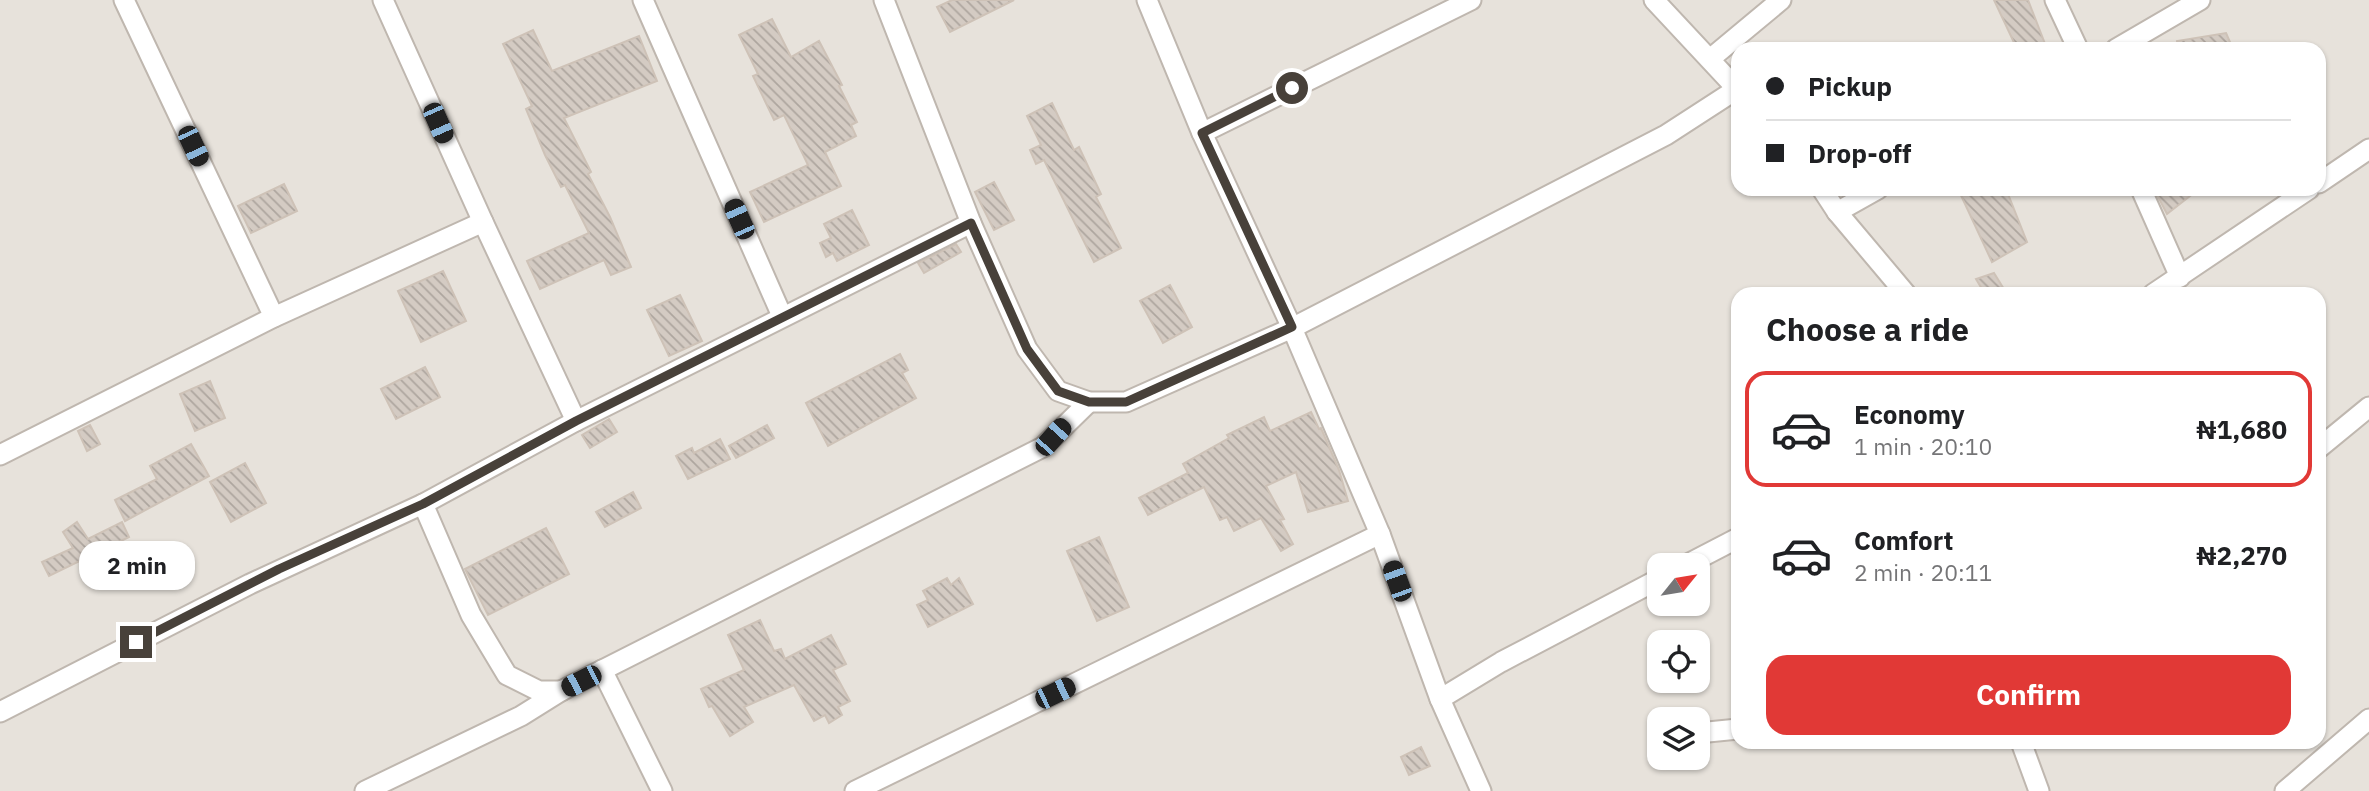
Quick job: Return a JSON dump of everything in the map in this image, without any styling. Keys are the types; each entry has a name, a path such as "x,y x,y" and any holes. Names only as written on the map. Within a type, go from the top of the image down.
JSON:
{"street":[{"path":"124,0 274,317"},
{"path":"383,0 576,421"},
{"path":"642,0 782,316"},
{"path":"884,0 971,223 1027,349 1058,391 1089,402 1126,402 1292,327 1666,135 1731,93"},
{"path":"1147,0 1202,133 1292,327 1380,534 1440,699 1481,791"},
{"path":"1202,133 1471,0"},
{"path":"1654,0 1731,83"},
{"path":"1731,42 1781,0"},
{"path":"2056,0 2074,42"},
{"path":"2128,42 2200,0"},
{"path":"1710,60 1731,42"},
{"path":"2326,178 2369,149"},
{"path":"1827,196 1900,287"},
{"path":"1837,212 1866,196"},
{"path":"2144,196 2180,277"},
{"path":"2164,287 2299,196"},
{"path":"0,456 274,317 483,222"},
{"path":"0,712 250,584 423,504 576,421 971,223"},
{"path":"365,791 521,716 561,691 1043,447 1089,402"},
{"path":"2326,441 2369,407"},
{"path":"423,504 471,615 507,675 539,691 561,691"},
{"path":"855,791 1380,534"},
{"path":"1709,553 1731,542"},
{"path":"1440,699 1501,662 1647,585"},
{"path":"602,670 662,791"},
{"path":"2285,791 2369,719"},
{"path":"1710,732 1731,730"},
{"path":"2024,749 2039,791"}],"shaded area":[{"path":"0,0 2369,0 2369,791 0,791"}],"building":[{"path":"952,0 1014,0 950,32 937,7"},
{"path":"1994,0 2028,0 2044,42 2014,42"},
{"path":"772,19 791,57 819,41 842,85 839,86 857,122 851,125 856,136 825,152 841,186 764,222 750,192 808,165 784,115 774,120 753,76 758,74 739,35"},
{"path":"533,30 552,71 639,36 657,81 564,118 591,172 588,174 631,267 611,275 604,260 540,289 527,261 589,233 565,185 561,187 545,155 526,109 532,106 503,44"},
{"path":"2226,33 2230,42 2177,42"},
{"path":"1052,103 1074,150 1079,147 1101,194 1096,197 1121,248 1094,262 1044,160 1036,164 1030,150 1041,145 1027,116"},
{"path":"994,182 1014,220 994,230 975,192"},
{"path":"284,184 297,211 251,233 238,206"},
{"path":"1961,196 2009,196 2027,242 1992,262"},
{"path":"2158,196 2190,196 2167,214"},
{"path":"852,210 869,245 837,261 833,253 826,257 820,243 831,238 824,224"},
{"path":"956,244 961,252 924,273 918,263"},
{"path":"443,271 466,321 421,342 398,291"},
{"path":"1994,273 2003,287 1981,287 1976,279"},
{"path":"1170,285 1192,327 1163,343 1140,301"},
{"path":"680,295 702,341 669,356 647,310"},
{"path":"900,354 908,370 902,373 916,398 828,446 806,403"},
{"path":"425,367 440,397 396,419 381,389"},
{"path":"210,381 225,418 195,431 180,394"},
{"path":"1311,412 1339,470 1348,501 1308,512 1296,472 1266,486 1284,519 1280,520 1293,544 1281,551 1261,518 1234,531 1227,517 1220,520 1204,487 1148,515 1139,498 1188,473 1183,464 1229,438 1227,435 1264,417 1270,431"},
{"path":"609,419 617,432 590,448 582,435"},
{"path":"90,425 100,444 87,451 78,431"},
{"path":"767,425 774,438 736,458 729,446"},
{"path":"720,439 730,459 688,479 676,456 692,448 694,453"},
{"path":"191,444 209,476 125,521 115,500 157,479 150,466"},
{"path":"245,463 266,503 231,522 210,482"},
{"path":"633,492 641,508 605,527 596,512"},
{"path":"77,522 88,539 122,522 129,537 49,576 42,562 73,548 63,532"},
{"path":"546,528 569,574 488,615 465,569"},
{"path":"1099,537 1129,607 1097,621 1067,551"},
{"path":"947,578 951,585 959,578 973,604 928,627 917,605 928,600 923,591"},
{"path":"760,620 774,651 781,649 785,659 831,635 846,664 833,670 850,701 838,707 842,715 829,723 825,715 814,721 794,685 744,707 753,722 730,736 712,706 709,707 701,689 744,670 728,635"},
{"path":"1421,747 1430,766 1409,775 1401,757"}],"route":[{"path":"136,642 279,569 423,504 576,421 971,223 1027,349 1058,391 1089,402 1126,402 1292,327 1202,133 1292,88"}]}
